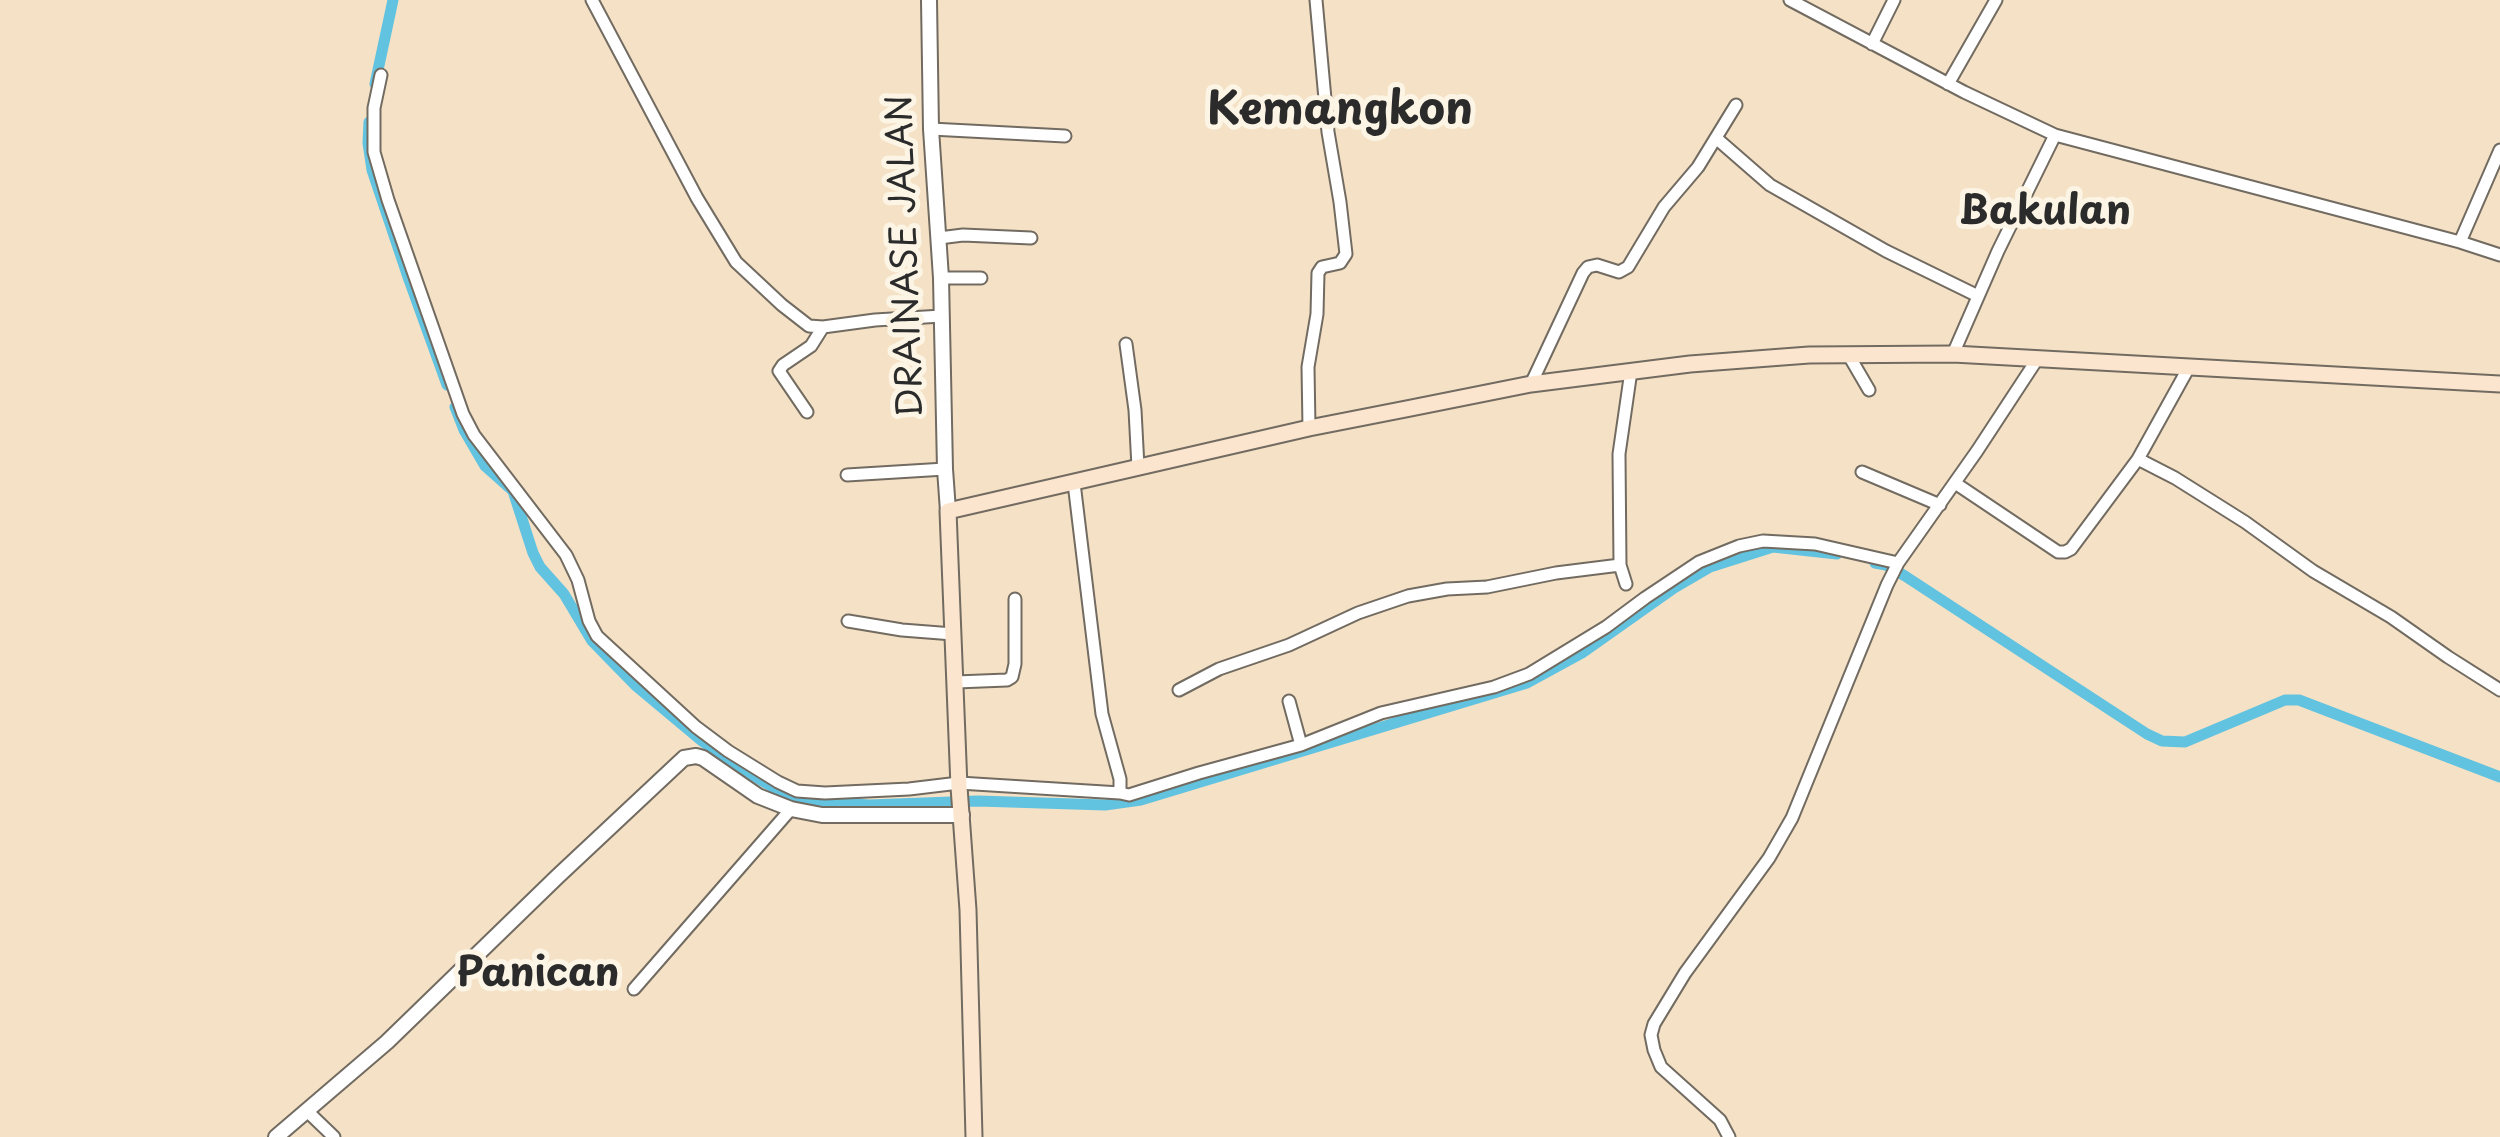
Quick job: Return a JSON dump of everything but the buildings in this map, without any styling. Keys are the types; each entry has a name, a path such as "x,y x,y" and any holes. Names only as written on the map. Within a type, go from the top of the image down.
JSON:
{"main road":[{"path":"974,1137 968,910 948,510 1309,428 1531,384 1690,364 1848,354 1953,354 2500,384"}],"street":[{"path":"592,0 697,198 736,262 798,320 822,327 942,316"},
{"name":"DRAINASE JALAN","path":"929,0 948,510"},
{"path":"1309,428 1307,382 1318,273 1322,267 1340,262 1346,254 1328,132 1316,0"},
{"path":"1790,0 2055,136 2500,255"},
{"path":"1872,44 1894,0"},
{"path":"1948,84 1996,0"},
{"path":"380,75 374,108 374,152 463,414 492,460 566,554 597,636 696,727 728,751 797,791 959,785 1129,795 1301,745 1382,714 1494,687 1529,674 1590,638 1698,562 1740,546 1774,541 1815,544 1896,568"},
{"path":"1531,384 1583,272 1596,265 1619,272 1628,267 1664,207 1698,167 1736,105"},
{"path":"932,129 1065,136"},
{"path":"1953,354 2055,136"},
{"path":"1716,138 1770,186 1886,251 1978,296"},
{"path":"2460,242 2500,150"},
{"path":"939,238 1032,238"},
{"path":"941,278 981,278"},
{"path":"808,412 780,370 811,346 822,327"},
{"path":"1126,344 1138,467"},
{"path":"1848,354 1869,390"},
{"path":"1730,1137 1720,1120 1657,1060 1651,1035 1654,1024 1685,973 1769,858 1792,818 1896,568 2038,358"},
{"path":"1955,483 2058,552 2065,552 2138,459 2188,367"},
{"path":"1626,584 1620,565 1618,454 1631,371"},
{"path":"2138,459 2244,522 2313,571 2500,690"},
{"path":"847,476 945,469"},
{"path":"1862,472 1940,505"},
{"path":"1074,482 1102,714 1120,792"},
{"path":"1179,690 1358,613 1408,596 1620,565"},
{"path":"956,682 1012,677 1015,599"},
{"path":"848,621 954,634"},
{"path":"1289,701 1301,745"},
{"path":"276,1137 387,1042 684,758 703,758 758,796 791,809 822,815 962,814"},
{"path":"634,989 791,809"},
{"path":"307,1111 334,1137"}],"waterway":[{"path":"375,84 393,0"},
{"path":"369,122 372,170 447,385"},
{"path":"455,407 485,466 513,491 540,567 564,594 592,641 635,685 702,741 786,795 814,801 869,805 978,801 1105,805 1141,800 1527,683 1582,653 1710,567 1773,547 1837,554"},
{"path":"1875,563 1905,576 2162,741 2185,742 2285,700 2299,700 2500,777"}],"district":[{"name":"Kemangkon","path":"1340,112"},
{"name":"Bakulan","path":"2045,213"},
{"name":"Panican","path":"538,975"}]}
